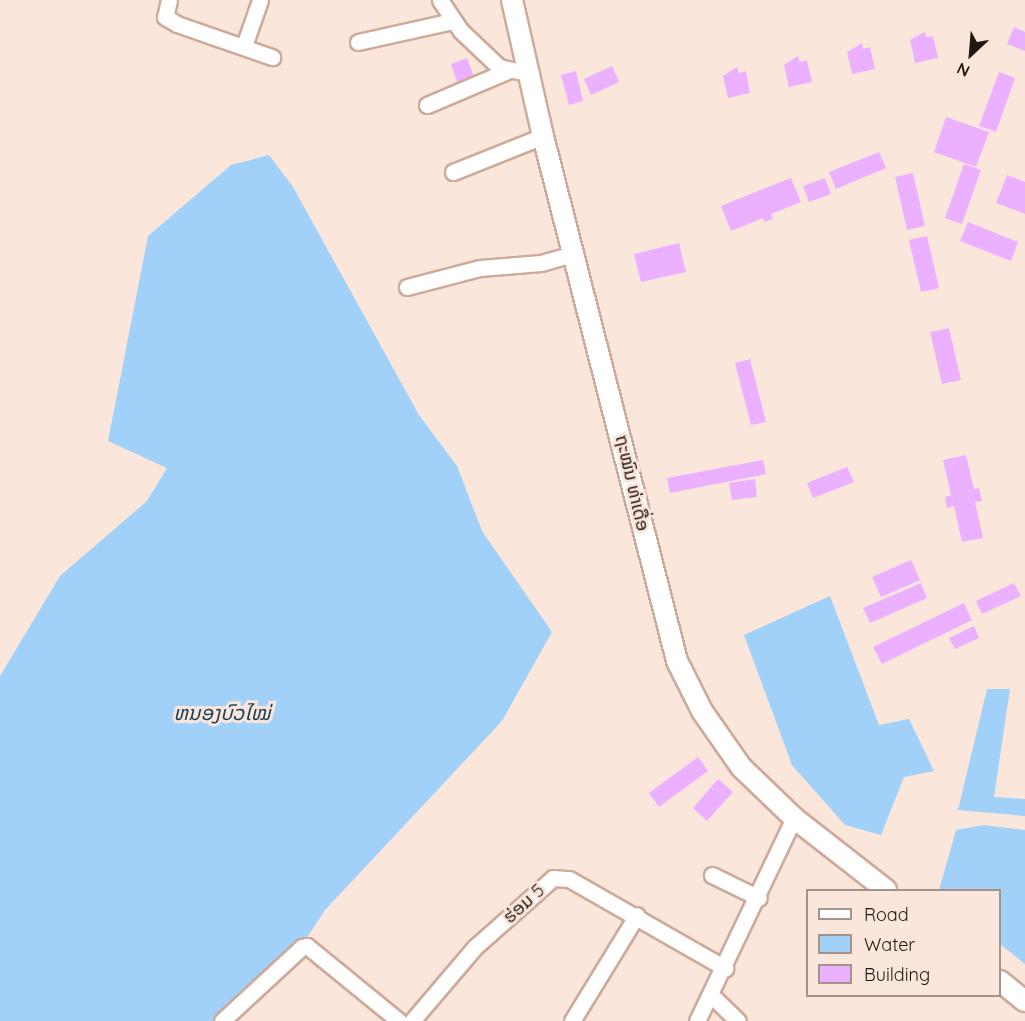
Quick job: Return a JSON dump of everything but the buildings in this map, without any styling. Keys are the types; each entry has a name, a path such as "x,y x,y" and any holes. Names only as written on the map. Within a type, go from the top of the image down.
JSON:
{"main road":[{"name":"ຖະໝົນ ທ່າເດື່ອ","path":"512,0 543,136 575,253 677,661 702,711 729,752 794,818 883,889"},
{"path":"1001,983 1025,1001"}],"street":[{"path":"169,0 165,17 272,57"},
{"path":"244,46 260,0"},
{"path":"440,0 452,21 507,71"},
{"path":"358,42 452,21"},
{"path":"427,105 507,71 528,73"},
{"path":"453,172 543,136"},
{"path":"407,287 480,268 541,263 575,253"},
{"path":"697,1021 712,996 759,898 794,818"},
{"path":"712,875 759,898"},
{"name":"ຮ່ອມ 5","path":"412,1021 475,947 553,878 569,879 637,915 725,968"},
{"path":"572,1021 637,915"},
{"path":"222,1021 302,947 307,946 399,1021"},
{"path":"712,996 738,1021"}],"water":[{"name":"ຫນອງບົວໄໝ່","path":"269,155 293,187 419,415 457,466 482,531 552,632 502,721 325,910 308,936 216,1021 0,1021 0,676 60,576 147,501 167,468 108,441 148,236 231,165"},
{"path":"830,596 879,725 909,719 934,771 904,777 881,835 845,825 792,765 744,635"},
{"path":"987,689 1010,689 994,797 1025,799 1025,816 958,810"},
{"path":"984,825 1025,830 1025,964 1001,945 1001,889 939,889 956,830"}]}
